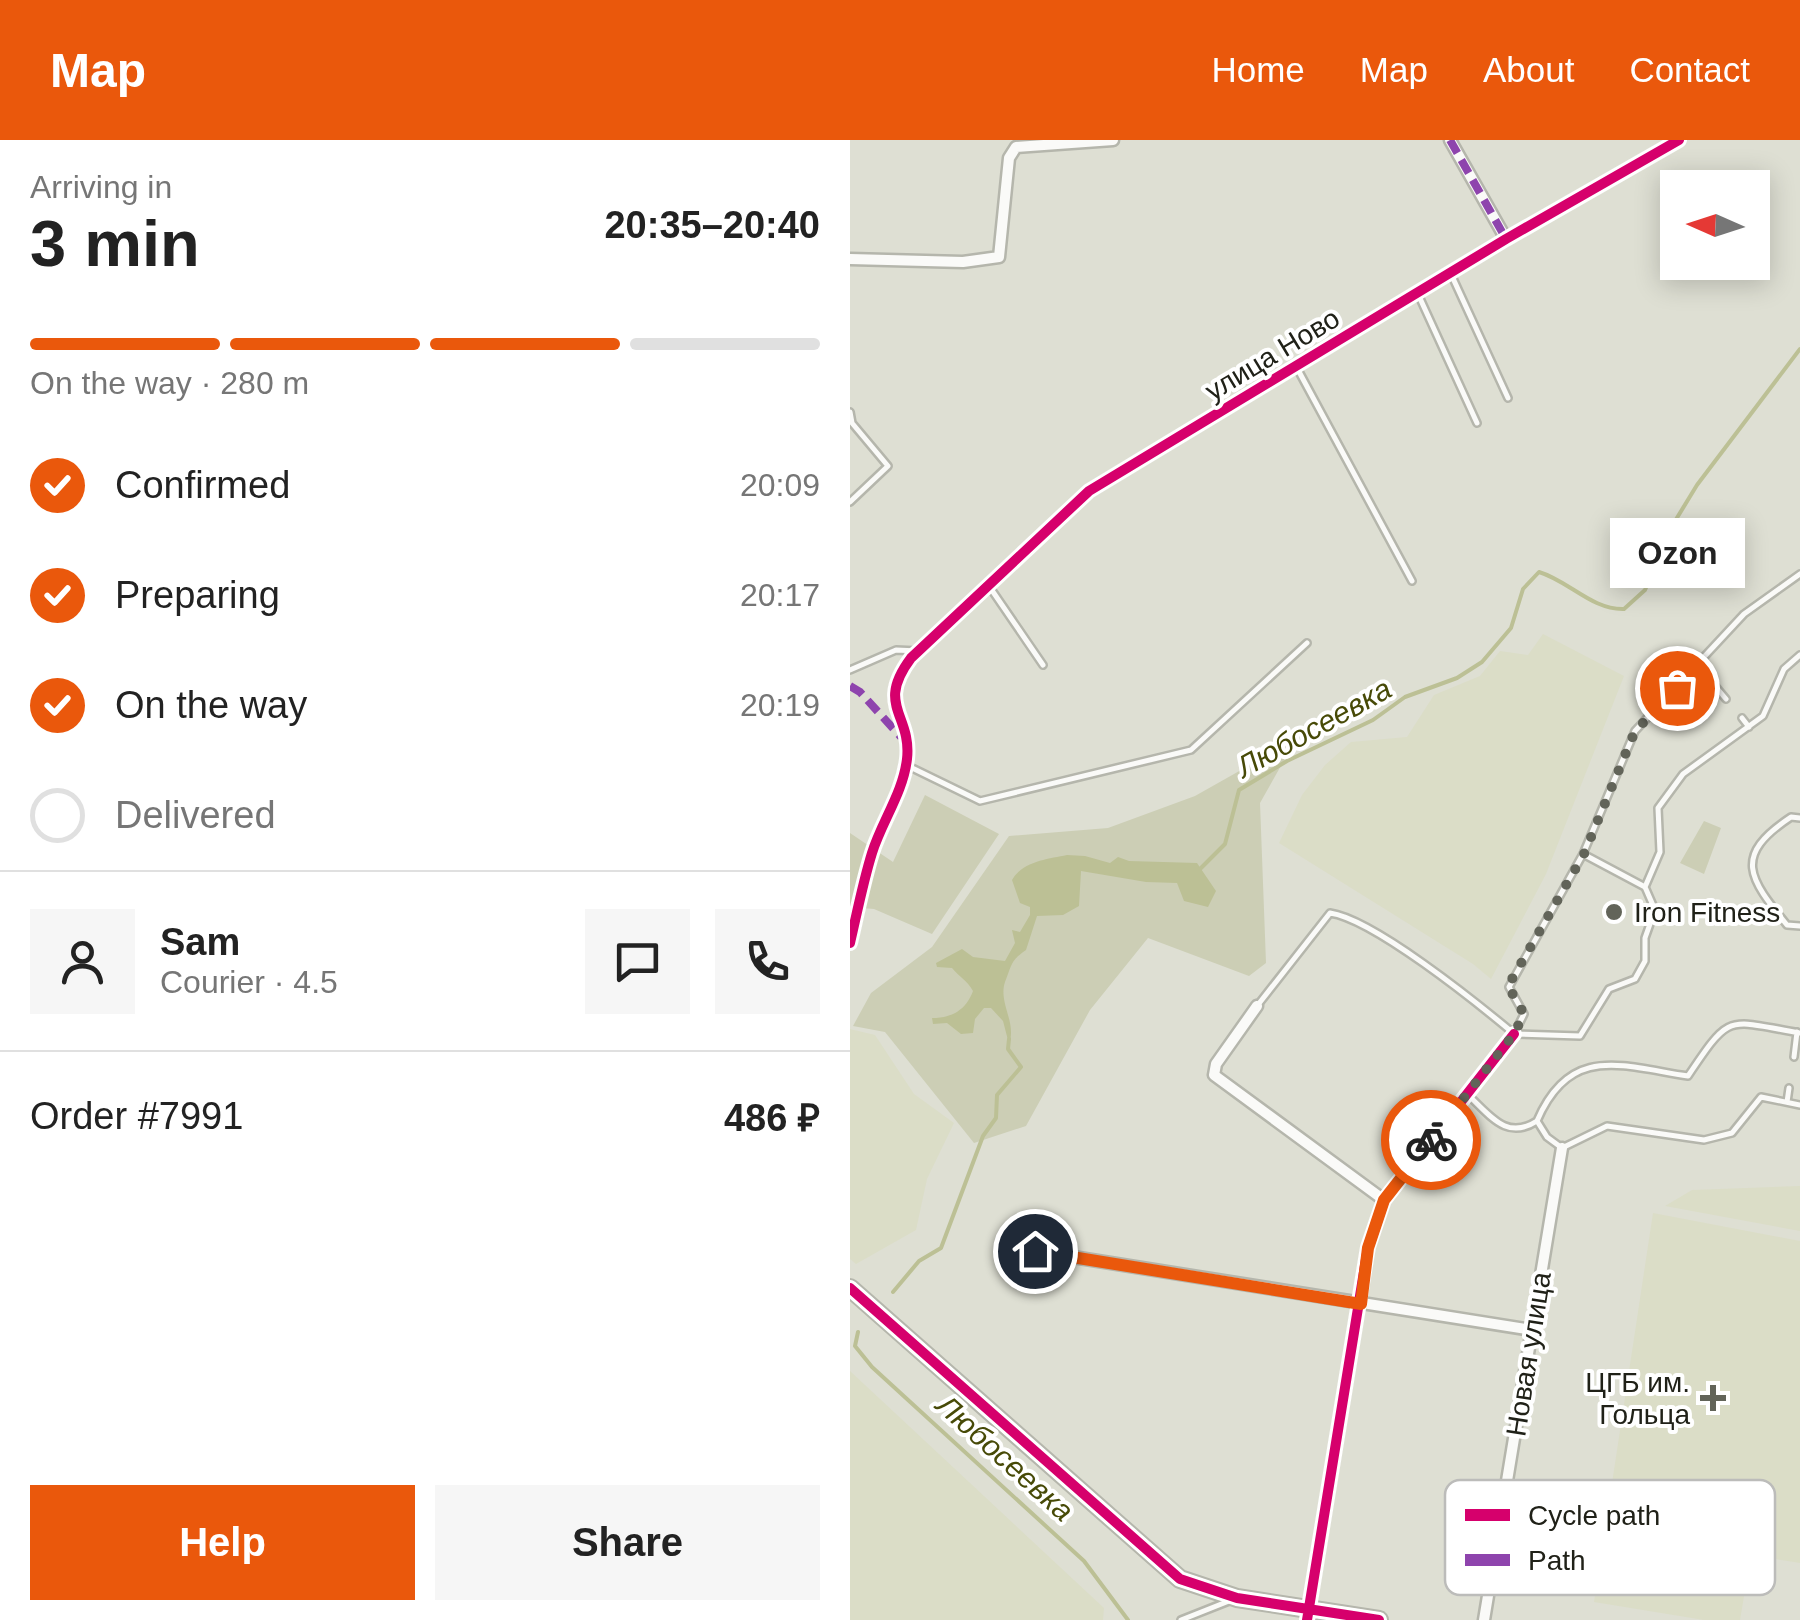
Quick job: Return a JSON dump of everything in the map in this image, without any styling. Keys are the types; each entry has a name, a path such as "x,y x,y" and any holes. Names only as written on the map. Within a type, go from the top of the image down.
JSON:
{"street":[{"path":"850,259 963,262 999,257 1009,158 1016,147 1113,140"},
{"path":"1450,140 1506,238"},
{"name":"улица Ново","path":"906,765 908,744 894,702 895,683 911,658 1089,491 1506,238 1678,140"},
{"path":"850,943 873,850 906,765"},
{"path":"1258,1006 1216,1064 1214,1075 1384,1200"},
{"path":"1308,1614 1368,1248 1384,1200 1514,1034"},
{"name":"Новая улица","path":"1507,1480 1562,1148"},
{"path":"1035,1251 1532,1330"},
{"path":"850,1288 1180,1580 1308,1614 1379,1620"},
{"name":"Новая улица","path":"1484,1620 1488,1595"}],"lane":[{"path":"1450,272 1508,398"},
{"path":"1418,292 1476,424"},
{"path":"1296,366 1412,581"},
{"path":"850,412 852,423 888,466 850,502"},
{"path":"1514,1034 1524,1014 1508,986 1584,854 1635,731 1744,614 1800,574"},
{"path":"990,586 1043,665"},
{"path":"906,765 980,801 1191,750 1307,643"},
{"path":"850,670 896,650 922,651"},
{"path":"1645,887 1660,852 1658,808 1683,774 1763,716 1784,669 1800,654"},
{"path":"1698,667 1726,699"},
{"path":"1742,718 1749,727"},
{"path":"1800,818 1791,817 1767,833 1754,853 1751,872 1761,894 1787,925 1800,926"},
{"path":"1258,1006 1330,913 1346,915 1410,956 1467,994 1514,1034 1580,1036 1609,989 1636,979 1645,961 1644,938 1655,910 1645,887 1584,854"},
{"path":"1467,1094 1504,1127 1523,1130 1537,1121 1547,1099 1577,1070 1604,1064 1688,1076 1718,1033 1738,1022 1798,1033 1794,1057"},
{"path":"1788,1102 1790,1088"},
{"path":"1537,1121 1562,1148 1606,1126 1704,1140 1732,1133 1761,1096 1800,1105"},
{"path":"1181,1620 1237,1598"}],"shaded area":[{"path":"1543,634 1624,676 1546,874 1491,979 1279,843 1302,795 1325,765 1351,742 1407,737 1434,695 1480,676 1500,651 1528,655"},
{"path":"1296,739 1260,803 1266,963 1249,976 1148,938 1090,1010 1026,1126 974,1143 885,1032 853,1026 871,993 932,947 1009,836 1108,828 1195,796"},
{"path":"925,795 999,834 932,934 874,909 850,907 850,833 893,862"},
{"path":"1704,821 1721,828 1704,874 1680,863"},
{"path":"1067,855 1110,863 1118,857 1129,861 1197,863 1216,891 1208,907 1184,901 1177,883 1081,871 1079,906 1063,915 1037,916 1026,950 1011,967 1003,990 1011,1028 1009,1044 1003,1021 991,1008 984,1008 975,1019 973,1033 961,1034 947,1023 933,1024 932,1018 962,1008 973,991 952,968 937,967 936,963 962,949 973,957 1005,961 1015,943 1012,930 1020,932 1030,915 1030,907 1020,903 1012,880 1029,865"},
{"path":"850,1029 875,1035 914,1094 954,1123 927,1179 916,1230 856,1264 850,1259"},
{"path":"1800,1186 1800,1231 1665,1206 1692,1190"},
{"name":"ЦГБ им. Гольца","path":"1653,1213 1800,1241 1800,1563 1775,1559 1775,1480 1613,1480"},
{"path":"850,1371 1104,1608 1103,1620 850,1620"},
{"name":"ЦГБ им. Гольца","path":"1595,1595 1744,1595 1740,1620 1704,1620 1594,1602"}],"waterway":[{"name":"Любосеевка","path":"1200,869 1225,844 1239,790 1287,761 1373,720 1405,697 1457,678 1482,662 1511,628 1523,589 1539,572 1601,605 1624,609 1645,590 1672,526 1697,485 1800,349"},
{"name":"Любосеевка","path":"893,1292 919,1261 941,1248 983,1136 996,1118 997,1095 1021,1067 1008,1049 1009,1039"},
{"name":"Любосеевка","path":"858,1332 855,1346 872,1367 1084,1561 1128,1620"}],"marked path":[{"path":"1450,140 1506,239"},
{"path":"850,686 901,737"}],"cycle path":[{"path":"850,943 872,853 905,771 907,744 895,699 901,674 911,658 1089,491 1506,239 1679,140"},
{"path":"1307,1620 1368,1247 1384,1200 1514,1034"},
{"path":"850,1288 1180,1579 1237,1598 1379,1620"}],"way so far":[{"path":"1431,1140 1514,1034 1524,1014 1508,986 1584,854 1635,731 1677,688"}],"place":[{"name":"Ozon","path":"1677,688"},
{"name":"Iron Fitness","path":"1614,912"},
{"name":"ЦГБ им. Гольца","path":"1713,1398"}],"route":[{"path":"1035,1251 1361,1304 1368,1248 1384,1200 1431,1140"}]}
